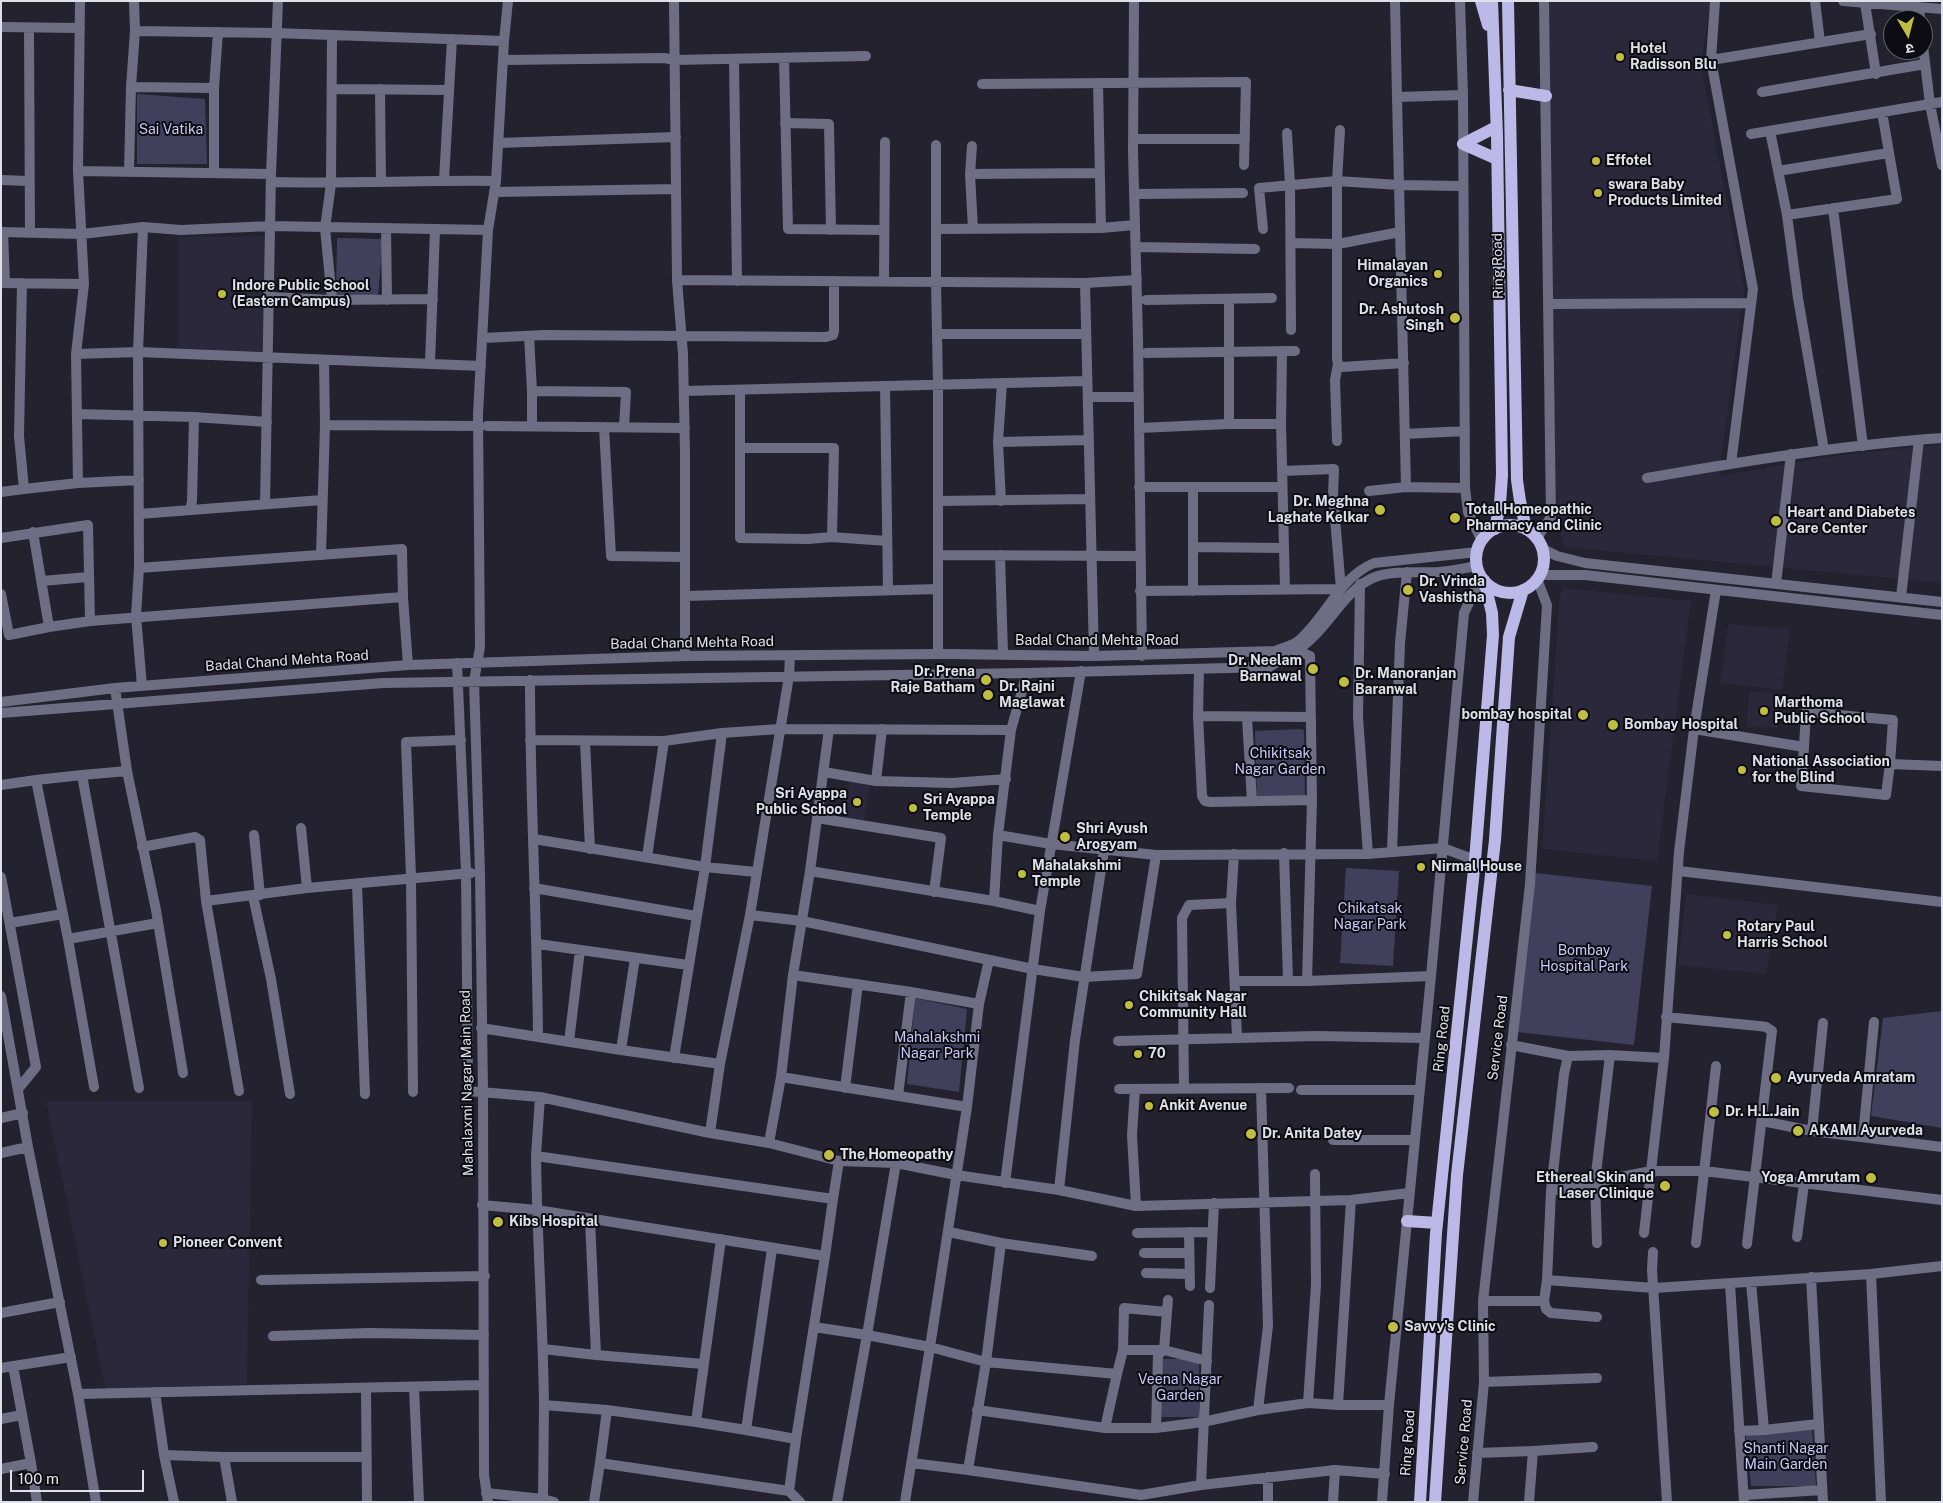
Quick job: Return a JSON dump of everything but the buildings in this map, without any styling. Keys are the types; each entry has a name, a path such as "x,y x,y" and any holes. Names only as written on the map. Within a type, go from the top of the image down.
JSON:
{"main road":[{"path":"1480,1 1493,44"},
{"name":"Ring Road","path":"1492,1 1497,158 1502,475 1500,504 1495,529"},
{"name":"Ring Road","path":"1508,1 1517,480 1526,529"},
{"path":"1510,90 1546,96"},
{"path":"1462,144 1496,127"},
{"path":"1462,144 1497,158"},
{"path":"1505,526 1516,526 1526,529 1540,543 1544,558 1538,577 1523,590 1502,592 1492,587 1481,574 1479,546 1495,529 1505,526"},
{"name":"Ring Road","path":"1420,1502 1437,1223 1475,860 1493,635 1492,613 1481,574"},
{"path":"1435,1502 1457,1175 1494,840 1509,637 1523,590"},
{"path":"1407,1221 1437,1223"}],"street":[{"path":"78,483 76,354 84,284 78,171 80,1"},
{"path":"129,172 130,87 135,31 134,1"},
{"path":"265,504 271,178 275,32 278,1"},
{"name":"Mahalaxmi Nagar Main Road","path":"487,1497 484,1476 485,1276 482,1205 483,1091 480,873 474,681 480,647 482,366 488,230 495,186 508,1"},
{"path":"674,1 677,280 682,337 685,428 685,656"},
{"path":"1134,1 1133,139 1137,280 1142,656"},
{"path":"1395,1 1406,487"},
{"path":"1460,1 1463,95 1465,488 1468,512 1479,546"},
{"path":"1544,1 1551,516 1540,543 1557,556 1585,562 1942,602"},
{"path":"1715,1 1711,60 1753,289 1731,464"},
{"path":"1815,1 1820,42"},
{"path":"1843,1 1942,9"},
{"path":"1865,3 1876,74"},
{"path":"1,27 80,28"},
{"path":"29,28 28,181 30,233"},
{"path":"135,31 275,32 504,41"},
{"path":"214,173 214,88 218,32"},
{"path":"1711,60 1871,34"},
{"path":"332,35 331,184 326,228 332,300"},
{"path":"444,180 452,39"},
{"path":"503,60 664,58 675,60 866,56"},
{"path":"784,58 788,229 884,230"},
{"path":"734,59 738,281"},
{"path":"1925,60 1930,104 1942,165"},
{"path":"1762,92 1876,74 1925,64"},
{"path":"982,84 1246,82 1244,165"},
{"path":"1098,83 1101,228"},
{"path":"130,87 214,88"},
{"path":"333,89 449,90"},
{"path":"380,90 381,182"},
{"path":"1397,97 1463,95"},
{"path":"1751,134 1942,102"},
{"path":"1787,215 1897,199 1882,112"},
{"path":"785,123 829,124 831,230"},
{"path":"1337,441 1335,380 1338,364 1338,181 1340,130"},
{"path":"1770,131 1787,215 1798,298 1824,450"},
{"path":"1287,133 1290,185 1291,330"},
{"path":"498,143 676,137"},
{"path":"1133,139 1245,139"},
{"path":"884,142 884,282"},
{"path":"936,145 938,654"},
{"path":"972,146 970,174 973,229"},
{"path":"1778,171 1888,153"},
{"path":"78,171 214,173 331,184 444,180 495,186 676,189"},
{"path":"970,174 1100,173"},
{"path":"1,180 28,181"},
{"path":"1264,229 1259,188 1338,181 1399,186 1462,186"},
{"path":"1134,194 1242,193"},
{"path":"1833,208 1863,446"},
{"path":"84,284 3,283 2,232 82,234 143,227 181,230 271,226 488,230"},
{"path":"936,229 1135,226"},
{"path":"142,686 136,616 139,568 138,352 143,227"},
{"path":"386,229 387,300"},
{"path":"430,363 435,230"},
{"path":"1291,243 1338,244 1400,232"},
{"path":"1136,247 1255,249"},
{"path":"677,280 1085,283 1137,280"},
{"path":"483,338 741,335 826,337 834,335 834,281"},
{"path":"22,283 19,436 24,489"},
{"path":"1085,283 1094,656"},
{"path":"270,297 332,300 433,299"},
{"path":"1146,300 1272,298"},
{"path":"1228,424 1229,299"},
{"path":"1548,304 1750,303"},
{"path":"937,334 1086,334"},
{"path":"529,336 532,426"},
{"path":"1282,351 1280,424 1285,589"},
{"path":"1146,353 1295,351"},
{"path":"76,354 138,352 482,366"},
{"path":"321,555 325,425 324,360"},
{"path":"1338,364 1342,367 1404,363"},
{"path":"684,391 1087,381"},
{"path":"1001,501 998,442 1002,383"},
{"path":"885,386 888,590"},
{"path":"740,390 740,538 808,540 832,538 887,541"},
{"path":"532,391 626,392 624,427"},
{"path":"1088,397 1139,397"},
{"path":"77,414 194,417 267,422"},
{"path":"190,510 192,501 194,417"},
{"path":"1139,428 1280,424"},
{"path":"325,425 685,428"},
{"path":"604,427 611,556 685,557"},
{"path":"1405,434 1465,431"},
{"path":"1647,478 1791,454 1942,438"},
{"path":"998,442 1088,440"},
{"path":"1900,597 1919,440"},
{"path":"740,448 834,448 832,538"},
{"path":"1776,584 1791,454"},
{"path":"1140,591 1341,589 1333,495 1334,469 1282,471"},
{"path":"1,492 78,483 139,480"},
{"path":"1140,487 1282,487"},
{"path":"1193,487 1193,590"},
{"path":"1369,491 1406,487 1465,488"},
{"path":"938,501 1090,499"},
{"path":"139,514 322,500"},
{"path":"1,538 88,525 90,621"},
{"path":"33,532 49,627"},
{"name":"Badal Chand Mehta Road","path":"1,702 116,688 408,665 685,656 1003,654 1142,656 1276,651 1296,643 1313,626 1341,589 1362,568 1374,563 1479,546"},
{"path":"1193,547 1284,548"},
{"path":"139,568 402,550 408,665"},
{"path":"938,555 1140,556"},
{"path":"1000,556 1003,654"},
{"path":"1392,851 1400,643 1407,572"},
{"path":"1,713 350,684 1028,673 1269,667 1299,651 1360,584 1377,576 1407,572 1481,574 1464,613 1389,1405 1382,1502"},
{"path":"1538,577 1585,575 1942,615"},
{"path":"42,580 88,577"},
{"name":"Service Road","path":"1473,1502 1484,1382 1483,1301 1530,884 1547,605 1538,577"},
{"path":"1360,584 1358,718 1368,854"},
{"path":"685,596 938,589"},
{"path":"1644,1233 1664,1058 1679,852 1694,729 1716,590"},
{"path":"1,594 9,635 49,627 136,616 403,597"},
{"path":"1299,651 1310,656 1312,800 1309,853 1307,981"},
{"path":"710,1133 720,1064 750,915 789,676 790,656"},
{"path":"457,664 466,872 468,1092 483,1091 540,1097 710,1133 770,1143 839,1161 896,1163 956,1175 1059,1190 1136,1206 1351,1200 1409,1193"},
{"path":"1199,669 1198,716 1202,796 1206,804 1312,800"},
{"path":"1005,1183 1040,910 1081,672"},
{"path":"994,901 998,835 1011,730 1028,673"},
{"path":"530,680 534,888 538,944 538,1036"},
{"path":"116,688 127,771 158,923 183,1073"},
{"path":"1806,712 1893,720 1890,764 1886,795 1801,786 1806,712"},
{"path":"1198,716 1247,718 1310,717"},
{"path":"1247,718 1252,801"},
{"path":"530,740 664,741 722,733 779,729 1011,730"},
{"path":"770,1143 781,1077 793,975 810,871 829,729"},
{"path":"876,782 882,729"},
{"path":"1694,729 1804,747"},
{"path":"674,1058 705,867 722,733"},
{"path":"413,1092 411,878 406,742 461,740"},
{"path":"585,741 590,849"},
{"path":"647,857 664,741"},
{"path":"1890,764 1942,766"},
{"path":"1,786 36,780 127,771"},
{"path":"824,772 876,782 952,783 1006,779"},
{"path":"82,775 139,1088"},
{"path":"36,780 68,939 94,1087"},
{"path":"817,818 941,838 934,892"},
{"path":"302,828 307,888"},
{"path":"254,835 256,896 290,1094"},
{"path":"998,835 1051,844 1156,854 1368,854 1443,848 1475,860"},
{"path":"142,847 195,836 200,840 206,901 239,1091"},
{"path":"534,839 705,867 756,872"},
{"path":"1059,1190 1084,977 1104,850"},
{"path":"1284,853 1288,980"},
{"path":"750,915 802,921 1033,969 1084,977 1137,974 1156,854"},
{"path":"1234,854 1231,903 1236,981 1237,1037"},
{"path":"1679,870 1942,902"},
{"path":"810,871 1040,910"},
{"path":"206,901 307,888 466,872 480,873"},
{"path":"1,877 36,1067 18,1089"},
{"path":"358,884 365,1094"},
{"path":"534,888 696,916"},
{"path":"1184,1087 1182,918 1189,905 1231,903"},
{"path":"10,923 63,914"},
{"path":"68,939 110,930 158,923"},
{"path":"538,944 688,966"},
{"path":"569,1042 580,950"},
{"path":"621,1050 635,958"},
{"path":"905,1502 949,1232 967,1107 979,1004 989,960"},
{"path":"793,975 912,992 979,1004"},
{"path":"1236,981 1307,981 1431,976"},
{"path":"845,1088 858,984"},
{"path":"898,1096 912,992"},
{"path":"1,996 28,1147 78,1394 96,1502"},
{"path":"1666,1017 1759,1026 1766,1027 1772,1031 1748,1244"},
{"path":"1863,1136 1874,1022"},
{"path":"1812,1131 1823,1023"},
{"path":"481,1028 720,1064"},
{"path":"1118,1041 1237,1037 1424,1038"},
{"path":"1511,1045 1568,1056 1610,1055 1664,1058"},
{"path":"1598,1243 1595,1182 1610,1055"},
{"path":"1568,1056 1564,1074 1551,1191 1547,1280 1544,1302 1546,1309 1551,1313 1597,1317"},
{"path":"1696,1243 1716,1066"},
{"path":"781,1077 967,1107"},
{"path":"1119,1089 1184,1087 1290,1088"},
{"path":"1258,1410 1268,1326 1261,1088"},
{"path":"1135,1089 1132,1135 1136,1206"},
{"path":"1301,1090 1419,1090"},
{"path":"540,1097 536,1156 543,1349 543,1500"},
{"path":"1,1118 23,1113"},
{"path":"1762,1121 1812,1131 1942,1147"},
{"path":"1333,1140 1415,1140"},
{"path":"1,1153 28,1147"},
{"path":"536,1156 833,1199"},
{"path":"789,1491 839,1161"},
{"path":"837,1502 896,1163"},
{"path":"1551,1191 1651,1172 1704,1171 1755,1179 1942,1200"},
{"path":"1308,1403 1316,1285 1315,1174"},
{"path":"1798,1237 1804,1184"},
{"path":"1338,1405 1352,1219 1351,1200"},
{"path":"1210,1288 1214,1203"},
{"path":"482,1205 537,1210 825,1256"},
{"path":"590,1219 596,1355"},
{"path":"949,1232 1001,1243 1092,1256"},
{"path":"1189,1232 1190,1286"},
{"path":"1137,1233 1212,1232"},
{"path":"696,1422 721,1239"},
{"path":"968,1470 986,1362 1001,1243"},
{"path":"746,1430 772,1248"},
{"path":"1653,1252 1652,1270 1667,1502"},
{"path":"1144,1253 1189,1253"},
{"path":"1547,1280 1654,1288 1871,1274 1942,1266"},
{"path":"1146,1273 1190,1274"},
{"path":"1871,1274 1881,1502"},
{"path":"261,1280 485,1276"},
{"path":"1811,1277 1823,1502"},
{"path":"1751,1282 1764,1430"},
{"path":"1730,1284 1744,1499 1822,1490"},
{"path":"1156,1428 1158,1355 1164,1350 1168,1300"},
{"path":"1483,1301 1544,1302"},
{"path":"1,1313 60,1302"},
{"path":"1201,1485 1209,1305"},
{"path":"1105,1428 1123,1350 1124,1308 1167,1312"},
{"path":"814,1327 930,1346 986,1362 1117,1374"},
{"path":"273,1336 369,1333 484,1335"},
{"path":"543,1349 703,1364"},
{"path":"1123,1350 1164,1350 1207,1360"},
{"path":"1,1368 71,1357"},
{"path":"13,1366 37,1502"},
{"path":"1484,1382 1597,1378"},
{"path":"78,1394 483,1385"},
{"path":"414,1387 419,1502"},
{"path":"366,1388 367,1502"},
{"path":"155,1392 164,1454 174,1502"},
{"path":"977,1410 1105,1428 1156,1428 1203,1422 1258,1410 1308,1403 1389,1405"},
{"path":"544,1405 607,1410 696,1422 796,1439"},
{"path":"594,1502 607,1410"},
{"path":"1,1418 22,1415"},
{"path":"1739,1431 1818,1424"},
{"path":"1477,1453 1594,1447"},
{"path":"1529,1502 1533,1451"},
{"path":"164,1454 224,1457 366,1457"},
{"path":"224,1457 232,1502"},
{"path":"600,1463 789,1491 800,1502"},
{"path":"912,1463 968,1470 1142,1498 1201,1485 1335,1470 1385,1474"},
{"path":"1,1469 31,1464"},
{"path":"1333,1502 1335,1470"},
{"path":"1268,1477 1268,1502"},
{"path":"487,1497 554,1502"}],"shaded area":[{"path":"1547,1 1710,1 1701,66 1744,289 1719,476 1833,456 1942,444 1942,583 1564,547 1556,515"},
{"name":"Indore Public School (Eastern Campus)","path":"268,236 265,353 178,351 178,237"},
{"name":"Bombay Hospital","path":"1565,588 1691,601 1657,861 1542,849 1560,594"},
{"path":"1728,624 1790,629 1782,690 1720,683"},
{"name":"Marthoma Public School","path":"1749,691 1781,694 1777,728 1747,727"},
{"name":"Sri Ayappa Public School","path":"849,781 870,783 864,822 843,821"},
{"name":"Rotary Paul Harris School","path":"1686,894 1778,905 1766,974 1678,965"},
{"name":"Pioneer Convent","path":"46,1101 252,1101 247,1384 106,1391"}],"green space":[{"name":"Sai Vatika","path":"137,94 205,99 207,164 137,164"},
{"path":"337,238 383,239 378,296 336,296"},
{"name":"Chikitsak Nagar Garden","path":"1304,730 1305,796 1257,797 1255,731"},
{"name":"Chikatsak Nagar Park","path":"1346,868 1399,871 1393,966 1340,963"},
{"name":"Bombay Hospital Park","path":"1535,873 1652,886 1634,1045 1517,1032"},
{"name":"Mahalakshmi Nagar Park","path":"915,998 967,1009 959,1092 907,1084"},
{"path":"1942,1011 1942,1128 1871,1116 1883,1018"},
{"name":"Veena Nagar Garden","path":"1161,1359 1199,1359 1199,1417 1161,1417"},
{"name":"Shanti Nagar Main Garden","path":"1812,1427 1816,1486 1751,1486 1745,1431"}],"place":[{"name":"Hotel Radisson Blu","path":"1620,57"},
{"name":"Effotel","path":"1596,161"},
{"name":"swara Baby Products Limited","path":"1598,193"},
{"name":"Himalayan Organics","path":"1438,274"},
{"name":"Indore Public School (Eastern Campus)","path":"222,294"},
{"name":"Dr. Ashutosh Singh","path":"1455,318"},
{"name":"Dr. Meghna Laghate Kelkar","path":"1380,510"},
{"name":"Total Homeopathic Pharmacy and Clinic","path":"1455,518"},
{"name":"Heart and Diabetes Care Center","path":"1776,521"},
{"name":"Dr. Vrinda Vashistha","path":"1408,590"},
{"name":"Dr. Neelam Barnawal","path":"1313,669"},
{"name":"Dr. Prena Raje Batham","path":"986,680"},
{"name":"Dr. Manoranjan Baranwal","path":"1344,682"},
{"name":"Dr. Rajni Maglawat","path":"988,695"},
{"name":"Marthoma Public School","path":"1764,711"},
{"name":"bombay hospital","path":"1583,715"},
{"name":"Bombay Hospital","path":"1613,725"},
{"name":"National Association for the Blind","path":"1742,770"},
{"name":"Sri Ayappa Public School","path":"857,802"},
{"name":"Sri Ayappa Temple","path":"913,808"},
{"name":"Shri Ayush Arogyam","path":"1065,837"},
{"name":"Nirmal House","path":"1421,867"},
{"name":"Mahalakshmi Temple","path":"1022,874"},
{"name":"Rotary Paul Harris School","path":"1727,935"},
{"name":"Chikitsak Nagar Community Hall","path":"1129,1005"},
{"name":"70","path":"1138,1054"},
{"name":"Ayurveda Amratam","path":"1776,1078"},
{"name":"Ankit Avenue","path":"1149,1106"},
{"name":"Dr. H.L.Jain","path":"1714,1112"},
{"name":"AKAMI Ayurveda","path":"1798,1131"},
{"name":"Dr. Anita Datey","path":"1251,1134"},
{"name":"The Homeopathy","path":"829,1155"},
{"name":"Yoga Amrutam","path":"1871,1178"},
{"name":"Ethereal Skin and Laser Clinique","path":"1665,1186"},
{"name":"Kibs Hospital","path":"498,1222"},
{"name":"Pioneer Convent","path":"163,1243"},
{"name":"Savvy's Clinic","path":"1393,1327"}]}
